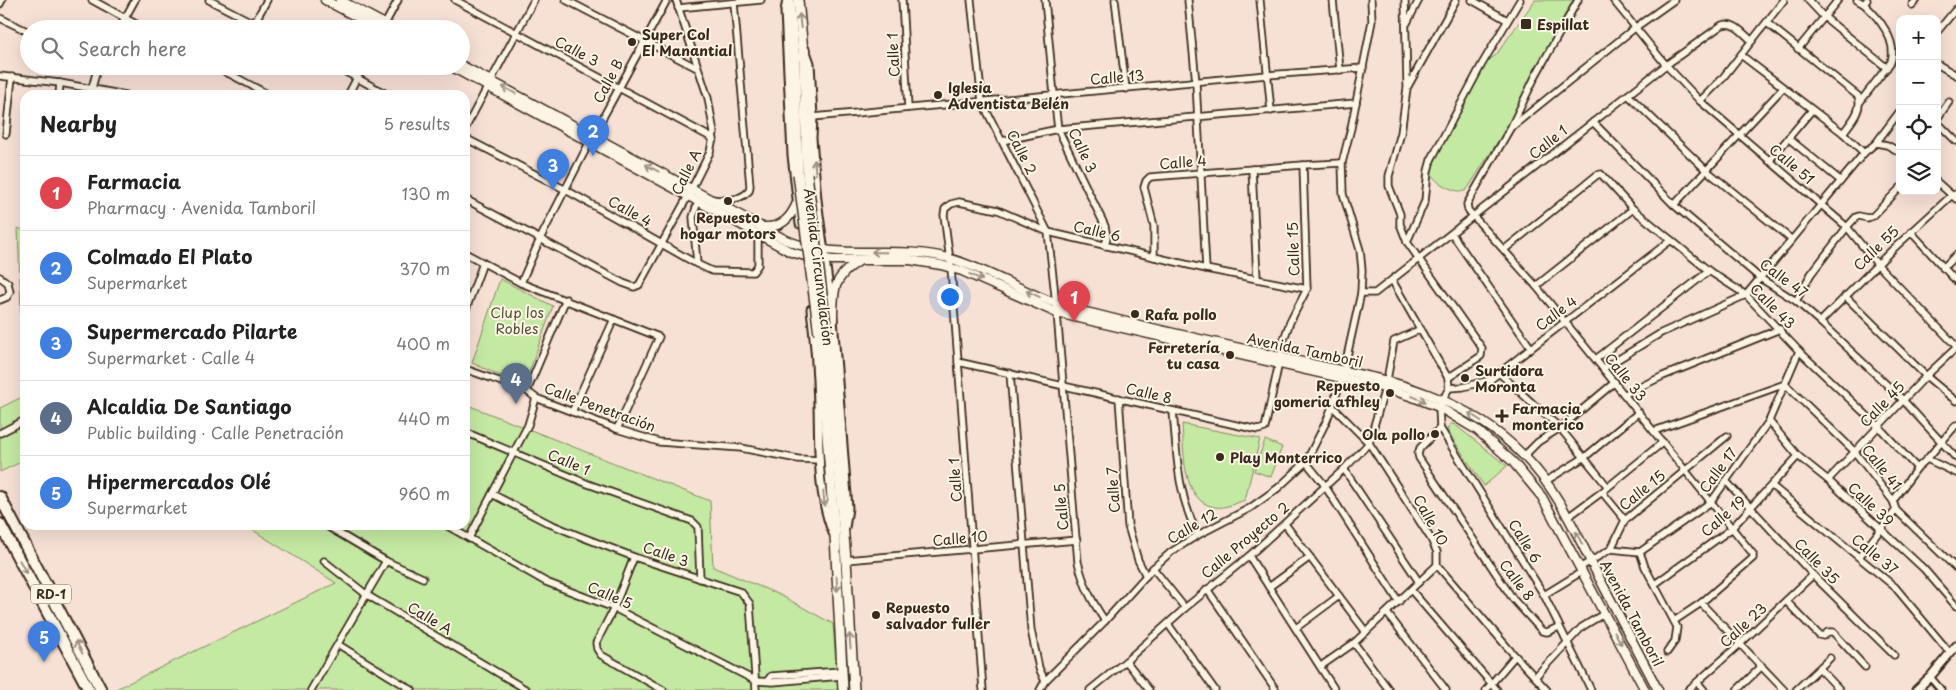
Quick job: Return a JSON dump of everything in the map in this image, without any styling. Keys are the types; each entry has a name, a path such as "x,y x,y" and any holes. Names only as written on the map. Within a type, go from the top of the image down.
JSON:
{"highway":[{"name":"RD-1","path":"0,497 101,690"},
{"name":"RD-1","path":"0,524 88,690"}],"main road":[{"path":"325,0 369,20"},
{"path":"340,0 372,20"},
{"name":"Avenida Circunvalación","path":"788,0 795,61 803,174 823,334 839,534 841,674 843,690"},
{"name":"Avenida Circunvalación","path":"798,0 802,42 803,174"},
{"path":"470,71 490,84"},
{"path":"470,75 490,84 690,193 710,199 760,231"},
{"path":"690,193 698,201 760,231 772,228 785,221 793,212 797,203"},
{"name":"Avenida Tamboril","path":"760,231 804,247 824,251 915,253 950,258 1056,304 1279,361"},
{"name":"Avenida Tamboril","path":"760,231 791,252 805,256 825,260 916,261 951,268 1058,313 1386,384 1442,399 1462,409 1490,426 1524,456 1546,481 1568,517 1658,690"},
{"path":"833,319 833,297 838,280 843,273 860,261"},
{"name":"Avenida Tamboril","path":"1386,384 1439,408 1477,430 1528,478 1552,513 1645,690"},
{"name":"Avenida Circunvalación","path":"839,534 846,560 854,690"}],"street":[{"path":"0,4 2,0"},
{"path":"92,0 129,20"},
{"path":"125,18 135,0"},
{"path":"209,0 242,20"},
{"path":"255,20 267,0"},
{"path":"386,20 398,0"},
{"name":"Calle 3","path":"455,0 714,139"},
{"path":"470,120 534,0"},
{"path":"566,0 697,68"},
{"name":"Calle B","path":"522,283 540,239 591,139 667,0"},
{"name":"Calle A","path":"540,239 623,283 634,286 642,282 690,193 710,152 714,139 712,113 676,0"},
{"path":"678,8 761,0"},
{"name":"Avenida Circunvalación","path":"788,0 785,11 792,155 817,358 820,460 825,508 839,534"},
{"name":"Calle 1","path":"902,0 908,108"},
{"name":"Calle 2","path":"971,0 982,102 1048,232 1058,313"},
{"name":"Calle 3","path":"1045,0 1058,129 1105,226 1107,238 1105,246"},
{"path":"1115,0 1126,89"},
{"path":"1188,0 1196,83 1206,269"},
{"path":"1260,0 1271,111"},
{"path":"1333,0 1340,70"},
{"name":"Calle 12","path":"1040,690 1045,681 1105,621 1153,568 1171,552 1198,535 1250,508 1278,488 1306,462 1327,420 1343,375 1361,293 1362,270 1360,250 1342,194 1342,163 1372,21 1371,0"},
{"path":"1405,0 1407,88 1401,133 1389,186 1400,214 1400,224 1407,242 1483,351 1481,356 1448,378"},
{"path":"1406,25 1420,0"},
{"path":"1407,88 1456,0"},
{"path":"1472,0 1507,20"},
{"path":"1407,242 1425,201 1431,160 1507,20 1520,0"},
{"path":"1474,217 1468,210 1469,198 1511,127 1536,75 1578,0"},
{"name":"Calle 51","path":"1613,0 1666,65 1700,101 1847,227 1877,264 1956,347"},
{"path":"1511,127 1636,27 1674,0"},
{"path":"1700,101 1721,80 1783,0"},
{"path":"1808,0 1823,16 1887,68"},
{"path":"1798,49 1823,16 1838,0"},
{"path":"1843,133 1854,118 1860,102 1887,68 1893,56 1889,40 1878,18 1866,2 1857,0"},
{"path":"1912,5 1917,0"},
{"path":"710,199 727,200 740,198 749,191 750,186 734,3"},
{"path":"1941,27 1956,9"},
{"path":"0,18 20,28"},
{"path":"1767,23 1858,96 1860,102"},
{"name":"Calle 1","path":"1361,293 1375,293 1666,65 1725,24 1733,25 1752,40"},
{"name":"Avenida Circunvalación","path":"802,42 810,63 814,117 812,138 817,200 833,319 848,508 839,534"},
{"path":"1741,55 1843,133 1864,153"},
{"path":"1941,66 1956,75"},
{"name":"Calle 13","path":"814,117 1267,75 1363,68"},
{"path":"92,88 95,75"},
{"path":"231,75 259,90"},
{"path":"352,75 379,90"},
{"path":"351,90 358,75"},
{"path":"0,76 101,90"},
{"path":"6,134 12,77"},
{"path":"59,90 60,83"},
{"path":"1674,205 1783,88"},
{"path":"1628,95 1706,170 1792,240"},
{"path":"1941,114 1949,102"},
{"path":"1002,141 1058,129 1356,103"},
{"path":"1769,161 1812,110"},
{"path":"1604,368 1661,332 1746,295 1864,153 1876,143 1896,116"},
{"name":"Calle 47","path":"1593,122 1674,205 1760,278 1796,301 1820,322 1903,400 1956,458"},
{"path":"1941,124 1956,140"},
{"path":"1788,138 1841,181"},
{"name":"Calle 4","path":"470,141 566,190 697,264 712,270 753,272 758,265 760,231"},
{"path":"1876,143 1887,145 1896,150"},
{"name":"Calle 4","path":"1154,257 1154,226 1144,186 1150,177 1342,163"},
{"name":"Calle 15","path":"1279,361 1290,322 1307,289 1303,165"},
{"path":"1252,169 1257,279"},
{"name":"Calle 43","path":"1505,249 1597,175 1601,174 1633,209 1709,271 1746,295 1799,351 1878,426 1917,468"},
{"path":"1941,185 1955,196"},
{"path":"1796,301 1810,274 1856,217 1867,218 1873,216 1896,192"},
{"name":"Calle 55","path":"1820,322 1911,232 1955,196"},
{"path":"697,264 693,217 698,201"},
{"path":"470,202 540,239"},
{"name":"Calle 6","path":"951,268 944,215 945,209 952,204 960,202 998,210 1048,232 1206,269 1307,289"},
{"path":"1536,286 1633,209"},
{"name":"Calle 33","path":"1474,217 1505,249 1616,382 1754,556 1701,602"},
{"path":"1911,232 1956,281"},
{"path":"1452,234 1531,348"},
{"name":"Calle 4","path":"1448,388 1480,384 1499,373 1671,240"},
{"path":"470,256 522,283 659,337 617,429"},
{"path":"1943,268 1956,256"},
{"path":"470,299 484,263"},
{"name":"Calle 1","path":"951,268 983,690"},
{"path":"1596,359 1709,271"},
{"path":"0,277 8,283 10,292 7,298 0,300"},
{"path":"1392,280 1448,378 1448,388 1439,408"},
{"path":"1845,296 1926,376 1956,401"},
{"path":"527,391 566,299"},
{"name":"Calle 5","path":"1058,313 1078,562 1083,584 1105,621"},
{"path":"572,412 614,318"},
{"path":"1625,394 1663,376 1780,329"},
{"name":"Calle Proyecto 2","path":"1090,690 1126,661 1207,589 1249,556 1326,487 1369,443 1386,384 1394,341 1421,330"},
{"name":"Calle 45","path":"1828,480 1926,376 1956,347"},
{"name":"Calle 17","path":"1640,552 1711,502 1769,421 1799,351"},
{"name":"Calle 8","path":"958,362 1258,430 1265,428 1279,361"},
{"name":"Calle Penetración","path":"470,371 527,391 536,398 617,429 659,442 741,448 798,459 820,460"},
{"path":"1010,373 1031,630 1036,660 1045,681"},
{"path":"1499,373 1560,428 1608,487"},
{"path":"1524,456 1538,442 1560,428 1616,382"},
{"path":"1654,431 1785,384"},
{"name":"Calle 41","path":"1785,384 1854,451 1893,501 1896,510 1956,568"},
{"path":"469,538 528,425 536,398"},
{"name":"Calle 7","path":"1119,398 1128,526 1138,560 1146,576"},
{"name":"Calle 10","path":"1332,406 1369,443 1431,539 1437,552 1437,565 1515,656 1547,690"},
{"name":"Calle 6","path":"1439,408 1440,428 1544,595 1591,690"},
{"path":"1173,411 1181,490 1188,515 1198,535"},
{"path":"1546,481 1585,457 1639,412"},
{"name":"Calle 39","path":"1769,421 1798,456 1828,480 1924,569 1956,606"},
{"path":"0,433 20,423"},
{"path":"1893,501 1917,468 1942,443 1956,425"},
{"name":"Calle 8","path":"1440,428 1420,448 1419,458 1513,599 1542,631 1547,632 1559,627"},
{"name":"Calle 1","path":"470,434 588,484 692,520 698,527 700,579"},
{"name":"Calle 15","path":"1612,548 1625,520 1727,436"},
{"path":"1568,517 1664,442"},
{"name":"Calle 19","path":"1655,584 1731,529 1798,456"},
{"path":"1927,459 1956,473"},
{"path":"1306,462 1326,487 1399,602"},
{"path":"1344,469 1419,582"},
{"name":"Calle 35","path":"1726,481 1813,575 1894,655"},
{"name":"Calle 37","path":"1772,486 1895,587 1950,653"},
{"path":"1602,492 1625,520"},
{"name":"Calle 3","path":"492,494 550,524 634,557 738,590 748,598 750,604 756,690"},
{"path":"1859,557 1896,510"},
{"path":"1285,524 1366,632"},
{"path":"333,530 386,561 423,578"},
{"name":"Calle 5","path":"455,530 546,582 614,608 756,681 767,681 771,676 841,674"},
{"name":"Calle 10","path":"846,560 1076,540"},
{"path":"1544,595 1612,548 1640,552 1645,567 1674,621 1677,634 1672,647 1667,652"},
{"path":"1249,556 1335,690"},
{"path":"634,557 614,608 596,643 597,649 601,655 663,690"},
{"path":"1269,587 1310,557"},
{"name":"Calle A","path":"324,561 367,595 527,690"},
{"path":"311,690 339,645 386,561"},
{"path":"1321,666 1354,644 1437,565"},
{"path":"1153,568 1185,608"},
{"name":"Calle 23","path":"1688,690 1813,575"},
{"path":"1207,589 1276,690"},
{"path":"1411,590 1496,690"},
{"path":"1296,628 1339,596"},
{"path":"1786,601 1819,635 1823,636 1828,632 1833,632 1864,667"},
{"path":"1674,621 1701,602 1784,690"},
{"path":"1535,677 1566,642 1605,612"},
{"path":"1387,613 1446,690"},
{"path":"1168,624 1215,690"},
{"path":"1354,644 1389,690"},
{"path":"339,645 412,690"},
{"path":"1916,690 1930,677 1956,646"},
{"path":"1486,690 1515,656"},
{"path":"1796,690 1830,658"},
{"path":"1126,661 1149,690"},
{"path":"1737,690 1762,666"},
{"path":"1820,669 1840,690"},
{"path":"1930,677 1941,690"},
{"path":"1698,682 1704,690"}],"green space":[{"path":"1535,0 1573,0 1524,92 1511,121 1468,188 1465,191 1460,191 1439,183 1432,175 1431,168 1482,69 1496,55"},
{"path":"18,228 20,229 20,284"},
{"name":"Clup los Robles","path":"500,279 553,306 524,386 472,363"},
{"path":"20,398 20,462 0,472 0,408"},
{"path":"470,406 710,501 713,567 780,595 833,624 838,690 114,690 336,583 253,530 470,530"},
{"name":"Play Monterrico","path":"1182,424 1260,439 1245,500 1222,507 1215,507 1204,503 1196,495 1186,473"},
{"path":"1450,424 1454,424 1507,466 1484,486 1447,430"},
{"path":"1265,440 1282,447 1271,477 1254,471"}],"place":[{"name":"Espillat","path":"1526,24"},
{"name":"Super Col El Manantial","path":"632,42"},
{"name":"Iglesia Adventista Belén","path":"938,95"},
{"name":"Colmado El Plato","path":"593,156"},
{"name":"Supermercado Pilarte","path":"553,190"},
{"name":"Repuesto hogar motors","path":"728,201"},
{"name":"Rafa pollo","path":"1135,314"},
{"name":"Farmacia","path":"1074,322"},
{"name":"Ferretería tu casa","path":"1230,355"},
{"name":"Surtidora Moronta","path":"1465,378"},
{"name":"Repuesto gomeria afhley","path":"1390,393"},
{"name":"Alcaldia De Santiago","path":"516,404"},
{"name":"Farmacia monterico","path":"1502,416"},
{"name":"Ola pollo","path":"1435,434"},
{"name":"Play Monterrico","path":"1220,457"},
{"name":"Repuesto salvador fuller","path":"876,615"},
{"name":"Hipermercados Olé","path":"44,662"}]}
